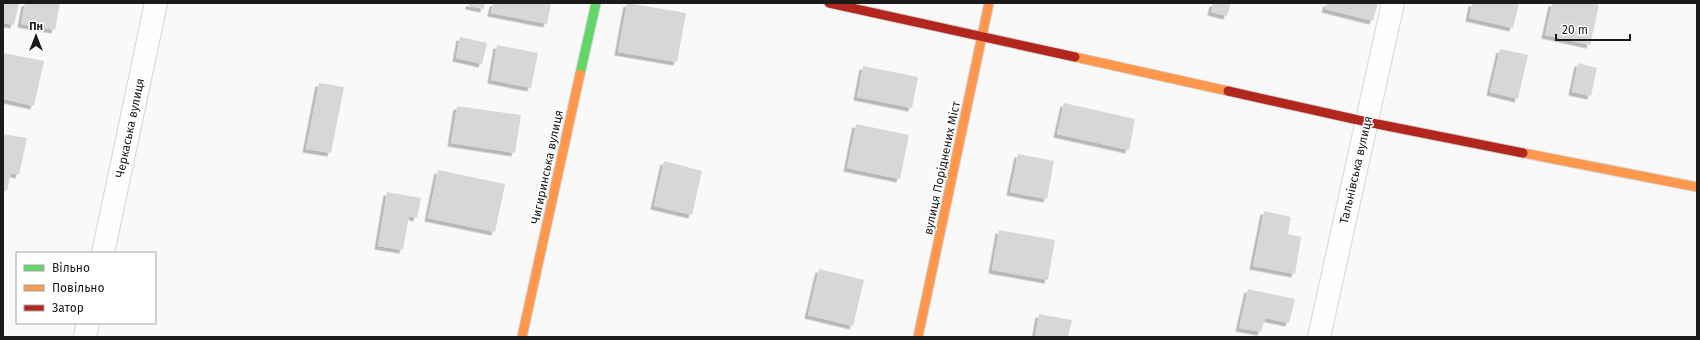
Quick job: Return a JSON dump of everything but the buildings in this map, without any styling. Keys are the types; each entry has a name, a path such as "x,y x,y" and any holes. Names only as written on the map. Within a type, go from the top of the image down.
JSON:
{"street":[{"name":"Черкаська вулиця","path":"103,252 156,3"},
{"name":"Чигиринська вулиця","path":"522,337 596,3"},
{"path":"828,3 1367,122 1697,187"},
{"name":"вулиця Поріднених Міст","path":"918,337 989,3"},
{"name":"Тальнівська вулиця","path":"1318,337 1393,3"},
{"path":"85,337 88,324"}],"traffic: fast":[{"path":"580,74 596,3"}],"traffic: slow":[{"path":"918,337 989,3"},
{"path":"1075,57 1228,91"},
{"path":"522,337 580,74"},
{"path":"1523,153 1697,187"}],"traffic: jam":[{"path":"829,3 1075,57"},
{"path":"1228,91 1367,122 1523,153"}]}
